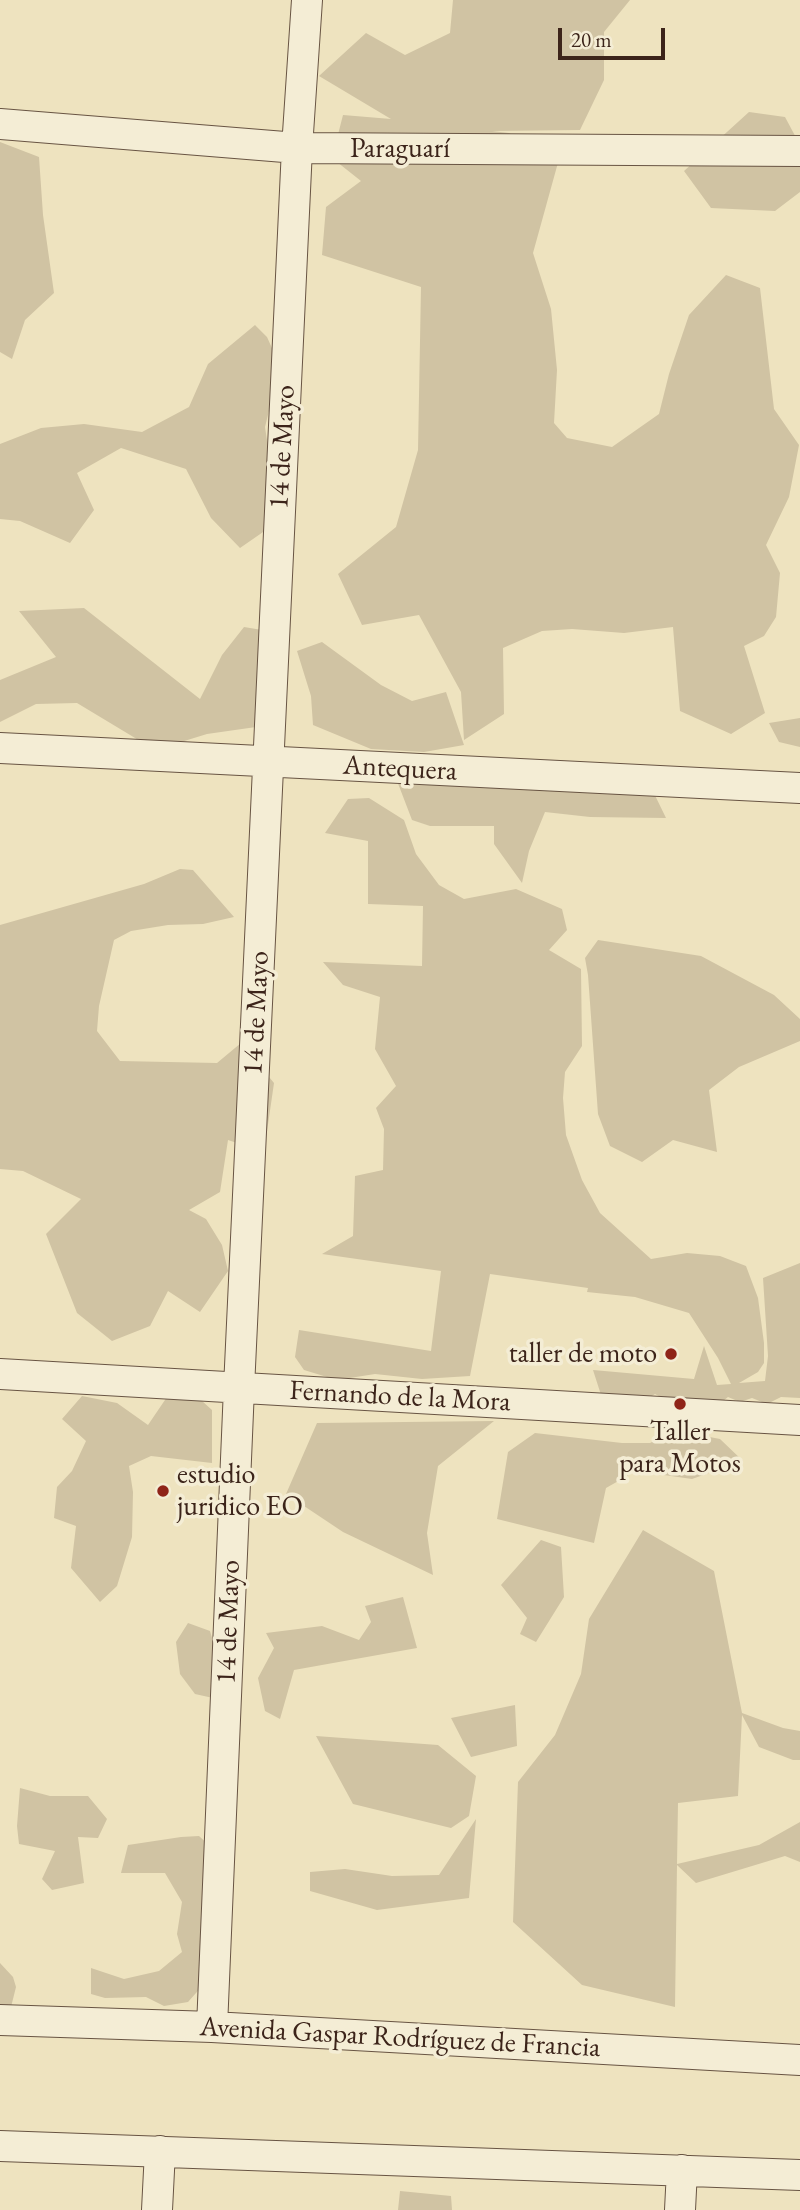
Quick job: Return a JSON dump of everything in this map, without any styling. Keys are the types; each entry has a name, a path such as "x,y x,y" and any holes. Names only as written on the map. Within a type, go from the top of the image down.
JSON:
{"street":[{"name":"14 de Mayo","path":"212,2027 297,148 307,0"},
{"name":"Paraguarí","path":"0,124 297,148 800,150"},
{"name":"Antequera","path":"0,748 800,788"},
{"name":"Fernando de la Mora","path":"0,1374 800,1420"},
{"name":"Avenida Gaspar Rodríguez de Francia","path":"0,2020 212,2027 800,2060"},
{"path":"0,2146 800,2175"},
{"path":"157,2210 160,2151"},
{"path":"680,2210 682,2170"}],"shaded area":[{"path":"453,0 630,0 604,32 604,80 580,130 492,131 509,133 559,159 533,253 551,309 557,370 554,423 567,438 612,447 659,414 689,315 726,275 760,288 774,409 799,445 789,497 766,545 780,573 776,617 764,636 744,646 765,713 731,734 680,711 673,627 624,633 572,629 542,631 503,648 504,714 464,740 461,692 419,615 362,625 338,574 396,527 418,450 421,287 322,255 326,207 361,181 332,158 343,115 391,119 319,76 366,33 405,55 450,33"},
{"path":"749,112 785,117 800,145 800,192 775,211 711,208 684,171"},
{"path":"0,142 39,157 43,215 54,293 25,320 12,359 0,352"},
{"path":"255,325 267,337 280,366 265,427 273,481 266,530 240,548 211,518 186,469 121,448 77,473 94,510 70,543 20,521 0,519 0,444 41,428 84,424 142,432 189,407 208,364"},
{"path":"84,608 200,699 222,655 244,627 274,632 256,727 207,734 155,750 77,703 36,704 0,722 0,680 56,657 19,611"},
{"path":"322,642 381,685 412,701 446,692 464,745 424,752 371,749 313,725 311,696 297,651"},
{"path":"800,718 800,747 779,742 769,723"},
{"path":"394,773 648,781 666,818 590,817 545,812 529,851 522,883 494,844 494,826 430,826 412,820"},
{"path":"369,798 404,820 416,854 439,885 464,899 516,889 562,909 567,930 549,950 581,969 582,1046 565,1072 563,1098 566,1135 582,1180 600,1213 651,1259 687,1253 720,1256 746,1266 758,1298 764,1363 758,1372 739,1383 765,1381 768,1356 763,1278 800,1263 800,1398 781,1397 767,1404 752,1398 740,1402 728,1397 718,1405 685,1410 655,1394 637,1405 602,1398 593,1370 694,1379 704,1346 717,1385 731,1384 689,1313 635,1297 587,1292 588,1288 490,1274 470,1376 422,1379 375,1374 337,1380 304,1370 295,1357 299,1330 431,1351 441,1271 322,1254 353,1236 355,1176 383,1170 384,1129 376,1108 396,1086 375,1049 380,997 343,985 323,962 422,966 423,906 368,904 368,841 325,833 348,799"},
{"path":"180,869 193,870 234,917 203,924 168,925 131,931 114,940 99,1006 97,1031 120,1061 217,1063 241,1043 274,1083 264,1152 228,1140 220,1192 189,1210 206,1219 222,1245 228,1271 200,1312 168,1291 150,1326 112,1341 77,1313 46,1234 81,1199 23,1171 0,1169 0,925 144,884"},
{"path":"598,940 701,956 774,995 800,1019 800,1041 739,1067 709,1090 717,1152 673,1140 642,1162 610,1146 598,1114 585,958"},
{"path":"192,1392 212,1410 212,1463 151,1456 129,1466 133,1492 132,1537 117,1586 100,1602 71,1568 76,1526 54,1518 57,1487 72,1471 86,1441 62,1419 82,1396 117,1403 148,1425 167,1397"},
{"path":"494,1421 438,1466 427,1533 433,1575 343,1532 286,1494 317,1423"},
{"path":"535,1433 622,1443 650,1443 671,1433 689,1433 720,1439 743,1461 692,1479 636,1471 606,1488 594,1543 497,1519 508,1452"},
{"path":"643,1530 714,1571 742,1713 783,1728 800,1731 800,1760 793,1760 759,1747 742,1715 738,1796 678,1803 677,1864 759,1845 800,1822 800,1862 785,1856 696,1883 677,1865 675,2007 582,1985 513,1922 518,1782 555,1735 581,1674 589,1619"},
{"path":"541,1540 561,1547 564,1597 536,1642 520,1634 527,1618 501,1585"},
{"path":"403,1597 417,1648 294,1670 280,1719 265,1711 258,1678 274,1648 266,1633 322,1626 359,1640 371,1622 365,1606"},
{"path":"188,1623 210,1631 222,1673 213,1698 195,1694 180,1674 176,1642"},
{"path":"515,1705 517,1746 471,1757 451,1718"},
{"path":"316,1736 438,1745 476,1776 469,1816 451,1828 353,1804"},
{"path":"20,1788 50,1796 88,1796 107,1819 98,1838 78,1837 84,1883 52,1890 42,1879 55,1851 19,1844 17,1826"},
{"path":"476,1819 469,1898 377,1910 310,1891 310,1872 345,1869 392,1876 439,1875"},
{"path":"199,1836 212,1848 204,1984 188,2002 164,2006 146,1997 105,1998 91,1994 91,1968 124,1979 159,1971 182,1952 177,1934 182,1902 165,1873 121,1873 128,1845"},
{"path":"0,1963 13,1977 16,1987 10,2011 0,2010"},
{"path":"400,2191 451,2196 452,2210 398,2210"}],"place":[{"name":"taller de moto","path":"671,1354"},
{"name":"Taller para Motos","path":"680,1404"},
{"name":"estudio juridico EO","path":"163,1491"}]}
